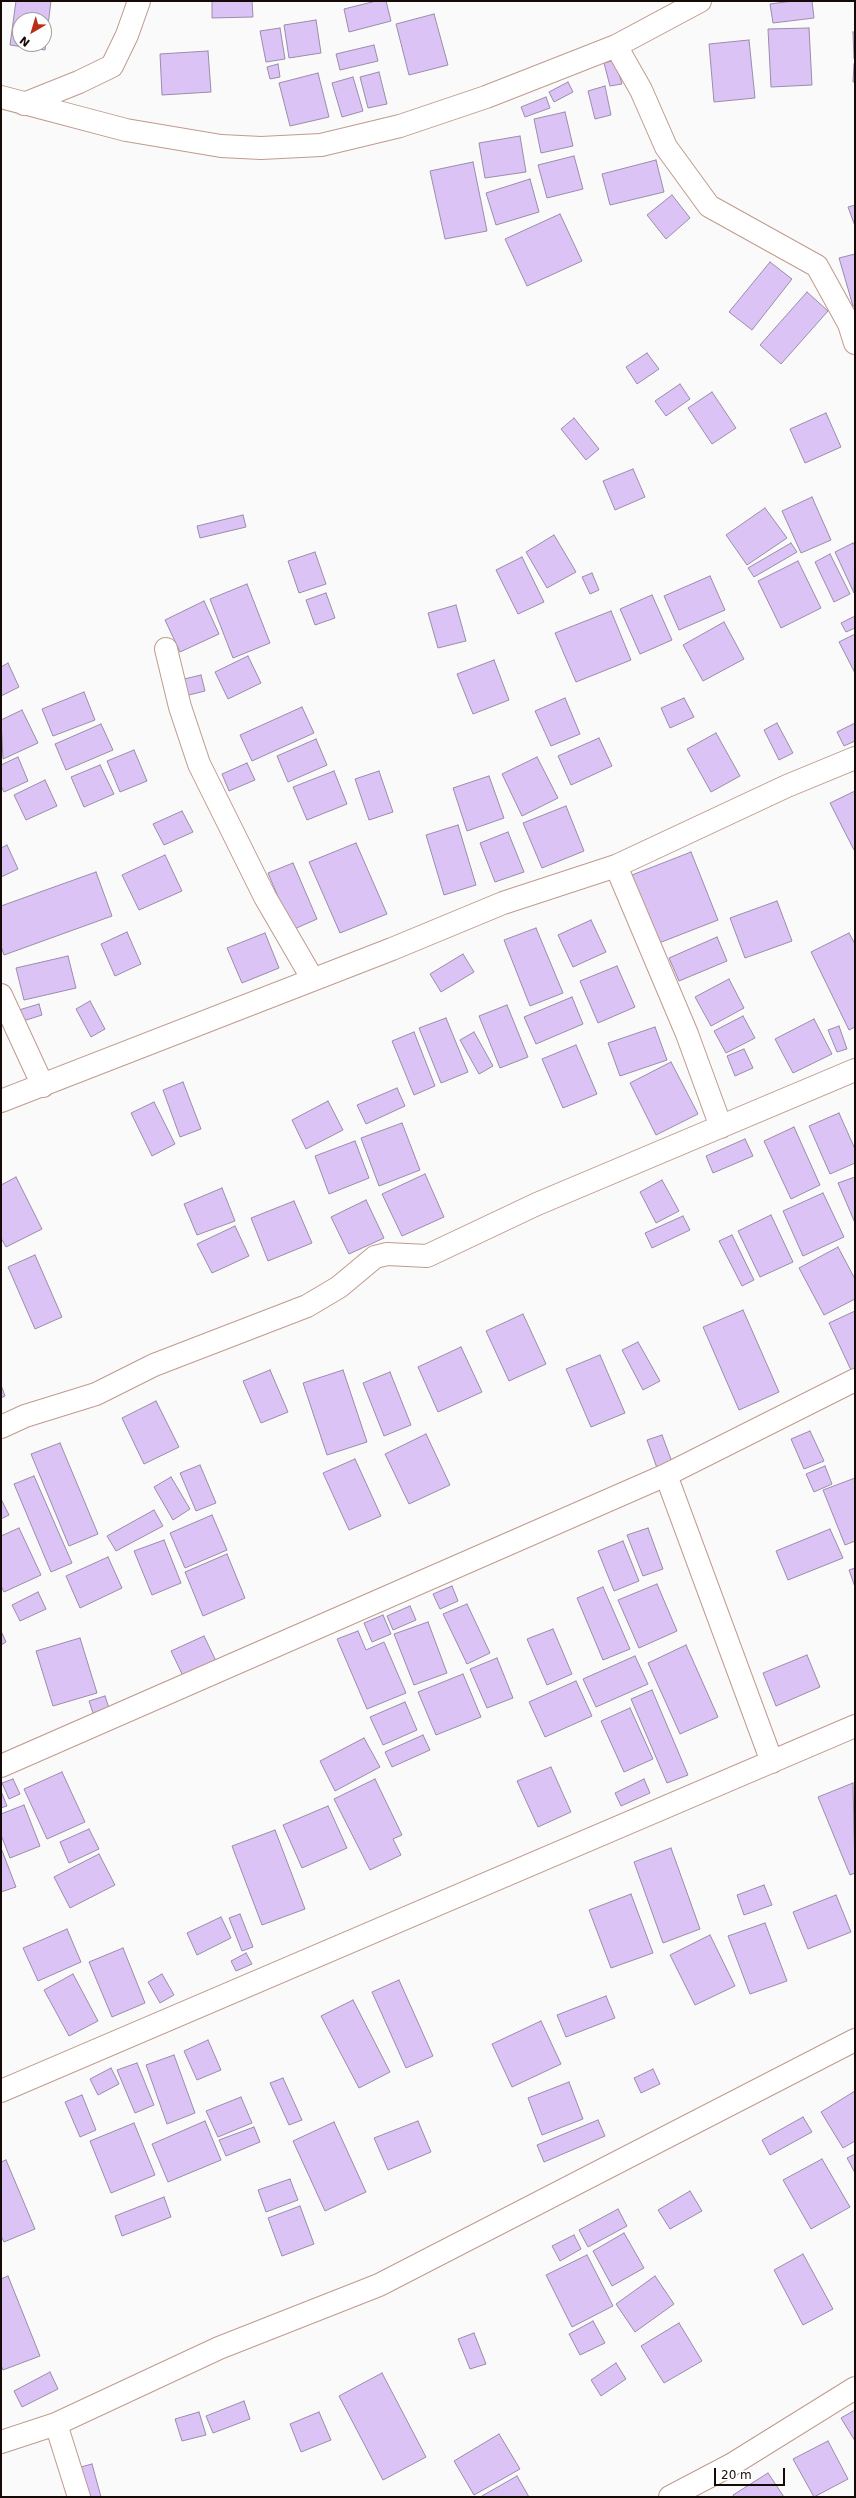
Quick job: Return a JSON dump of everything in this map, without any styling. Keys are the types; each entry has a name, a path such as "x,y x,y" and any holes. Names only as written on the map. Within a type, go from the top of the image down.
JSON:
{"street":[{"path":"24,104 80,82 112,66 127,35 139,1"},
{"path":"1,97 126,130 221,146 268,148 321,145 400,126 486,97 616,46 700,1"},
{"path":"616,46 641,90 666,147 709,206 817,266 849,324 855,343"},
{"path":"166,649 180,707 199,764 265,897 312,978"},
{"path":"1,1100 43,1086 312,978 392,949 503,903 616,866 787,786 855,758"},
{"path":"616,866 687,1034 721,1126"},
{"path":"1,995 43,1086"},
{"path":"1,1427 25,1416 96,1394 154,1365 307,1306 339,1287 375,1257 388,1254 427,1256 538,1204 855,1070"},
{"path":"1,1766 666,1475 855,1380"},
{"path":"666,1475 772,1762"},
{"path":"1,2091 855,1726"},
{"path":"1,2442 56,2424 219,2348 379,2285 855,2040"},
{"path":"670,2497 731,2465 855,2388"},
{"path":"56,2424 79,2497"}],"building":[{"path":"16,1 51,1 50,12 14,12"},
{"path":"212,1 252,1 253,17 212,18"},
{"path":"376,1 386,1 391,21 349,32 344,9"},
{"path":"793,1 812,1 814,18 773,23 770,4"},
{"path":"434,14 448,65 409,75 396,24"},
{"path":"316,20 321,53 289,58 284,25"},
{"path":"280,28 285,59 266,62 260,31"},
{"path":"809,28 812,85 771,87 768,29"},
{"path":"12,30 12,45 10,45"},
{"path":"853,32 855,32 855,59 854,59"},
{"path":"749,40 755,98 714,102 709,44"},
{"path":"374,45 378,61 340,70 336,54"},
{"path":"208,51 211,92 162,95 160,54"},
{"path":"615,60 622,84 610,86 604,63"},
{"path":"278,64 280,77 270,79 267,67"},
{"path":"854,64 855,82 853,82"},
{"path":"379,72 387,104 368,108 360,77"},
{"path":"318,73 329,117 290,126 279,83"},
{"path":"353,77 363,111 342,117 332,83"},
{"path":"568,82 573,92 554,102 549,92"},
{"path":"605,86 611,115 595,119 588,91"},
{"path":"546,97 550,108 525,117 521,107"},
{"path":"565,112 573,146 541,153 534,119"},
{"path":"520,136 526,172 485,178 479,143"},
{"path":"574,156 583,189 547,198 538,165"},
{"path":"656,160 664,192 610,205 602,174"},
{"path":"473,162 487,231 445,239 430,171"},
{"path":"530,179 539,212 496,225 486,193"},
{"path":"672,195 690,218 666,239 647,215"},
{"path":"855,205 855,226 848,207"},
{"path":"560,214 582,261 527,286 505,239"},
{"path":"855,254 855,306 853,306 839,258"},
{"path":"770,262 792,279 752,330 729,312"},
{"path":"807,292 828,311 781,364 760,345"},
{"path":"647,353 659,369 637,384 626,367"},
{"path":"680,384 690,399 666,416 655,401"},
{"path":"712,392 736,428 712,444 688,408"},
{"path":"826,413 841,447 805,463 790,429"},
{"path":"574,418 599,449 586,460 561,429"},
{"path":"633,469 645,497 615,510 603,481"},
{"path":"812,497 831,540 801,553 782,511"},
{"path":"765,508 787,538 747,565 726,535"},
{"path":"243,515 246,527 200,538 197,526"},
{"path":"554,535 576,572 547,588 526,552"},
{"path":"791,543 797,552 754,577 748,568"},
{"path":"853,543 855,546 854,593 835,552"},
{"path":"315,552 326,584 299,593 288,561"},
{"path":"830,554 850,594 834,602 815,562"},
{"path":"522,557 544,602 518,614 496,570"},
{"path":"798,561 821,608 781,628 758,581"},
{"path":"592,573 599,590 590,594 582,577"},
{"path":"710,576 725,610 679,630 664,596"},
{"path":"247,584 270,643 233,658 210,599"},
{"path":"326,593 335,618 315,625 306,600"},
{"path":"652,595 672,640 640,654 620,609"},
{"path":"204,601 219,634 180,652 165,620"},
{"path":"456,605 466,641 438,648 428,613"},
{"path":"611,611 631,660 576,682 555,633"},
{"path":"855,616 855,628 846,632 841,623"},
{"path":"724,622 744,659 703,681 683,645"},
{"path":"855,634 855,673 839,642"},
{"path":"248,656 261,683 228,699 215,672"},
{"path":"494,660 509,700 473,714 457,674"},
{"path":"8,663 19,687 1,696 1,667"},
{"path":"201,675 205,691 185,696 180,680"},
{"path":"84,692 95,720 53,736 42,709"},
{"path":"565,698 580,734 551,746 535,711"},
{"path":"684,698 694,717 670,728 661,708"},
{"path":"302,707 314,733 252,761 240,735"},
{"path":"22,710 38,743 3,759 1,720"},
{"path":"777,723 793,753 779,760 764,730"},
{"path":"855,723 855,741 844,746 837,732"},
{"path":"101,724 113,750 66,770 55,744"},
{"path":"716,733 740,776 711,792 687,749"},
{"path":"599,738 612,766 571,785 558,756"},
{"path":"316,739 327,765 288,782 277,756"},
{"path":"134,750 147,781 120,792 107,761"},
{"path":"18,757 28,781 4,792 1,786 1,765"},
{"path":"537,757 558,798 522,816 502,774"},
{"path":"247,763 255,780 229,791 222,774"},
{"path":"100,765 114,794 84,807 71,777"},
{"path":"334,771 347,804 307,820 293,787"},
{"path":"379,771 393,812 369,820 355,779"},
{"path":"489,776 504,818 467,831 453,788"},
{"path":"45,780 57,806 26,820 14,795"},
{"path":"855,791 855,849 854,850 830,803"},
{"path":"566,806 584,851 542,868 523,823"},
{"path":"182,811 193,832 164,845 153,824"},
{"path":"458,825 476,885 444,895 426,835"},
{"path":"508,832 524,872 495,882 480,843"},
{"path":"356,843 387,914 340,933 309,862"},
{"path":"7,845 18,869 1,877 1,848"},
{"path":"691,852 718,920 659,943 632,875"},
{"path":"165,855 182,891 139,910 122,875"},
{"path":"293,863 317,919 292,930 268,873"},
{"path":"96,872 112,916 4,955 1,946 1,906"},
{"path":"777,901 792,941 745,958 730,918"},
{"path":"591,920 606,952 573,967 558,935"},
{"path":"536,928 563,993 530,1006 504,940"},
{"path":"127,932 141,964 115,976 101,944"},
{"path":"265,933 279,968 242,983 227,948"},
{"path":"849,933 855,944 855,1027 849,1030 811,952"},
{"path":"717,937 727,961 679,981 669,958"},
{"path":"463,954 474,972 441,992 430,974"},
{"path":"68,956 76,988 24,1000 16,968"},
{"path":"617,966 635,1007 598,1023 580,981"},
{"path":"729,979 744,1008 711,1026 695,997"},
{"path":"572,997 583,1024 536,1044 524,1017"},
{"path":"90,1001 105,1029 91,1037 76,1009"},
{"path":"39,1004 42,1015 23,1021 19,1010"},
{"path":"507,1005 528,1057 500,1068 479,1016"},
{"path":"743,1016 755,1038 726,1053 714,1031"},
{"path":"446,1018 468,1072 441,1083 419,1028"},
{"path":"814,1019 832,1054 793,1073 775,1039"},
{"path":"839,1026 847,1049 837,1052 828,1030"},
{"path":"655,1027 667,1060 620,1076 608,1043"},
{"path":"414,1032 435,1086 414,1095 392,1041"},
{"path":"474,1032 493,1066 479,1074 460,1040"},
{"path":"576,1045 597,1094 563,1108 542,1059"},
{"path":"744,1049 753,1068 735,1076 727,1056"},
{"path":"671,1062 698,1114 656,1135 630,1083"},
{"path":"183,1082 201,1129 180,1137 163,1090"},
{"path":"397,1088 405,1106 366,1124 357,1105"},
{"path":"328,1101 343,1130 306,1149 292,1120"},
{"path":"154,1102 175,1144 152,1156 131,1113"},
{"path":"839,1113 855,1149 855,1163 830,1174 809,1126"},
{"path":"402,1123 420,1170 379,1186 361,1138"},
{"path":"794,1127 820,1185 791,1199 764,1141"},
{"path":"745,1139 753,1156 713,1173 706,1156"},
{"path":"355,1141 369,1178 329,1194 315,1156"},
{"path":"425,1174 444,1217 402,1236 382,1194"},
{"path":"16,1177 42,1229 6,1247 1,1238 1,1185"},
{"path":"855,1177 855,1223 838,1183"},
{"path":"662,1180 679,1211 656,1223 640,1192"},
{"path":"222,1188 235,1221 197,1235 184,1204"},
{"path":"823,1193 844,1237 803,1256 783,1211"},
{"path":"366,1200 384,1238 349,1254 331,1217"},
{"path":"294,1201 312,1243 268,1261 251,1218"},
{"path":"771,1215 793,1262 760,1277 738,1231"},
{"path":"683,1216 690,1230 652,1248 645,1233"},
{"path":"235,1226 249,1256 212,1273 197,1244"},
{"path":"732,1235 754,1280 742,1286 719,1241"},
{"path":"838,1247 855,1279 855,1299 824,1315 799,1268"},
{"path":"35,1255 62,1317 35,1329 8,1267"},
{"path":"743,1310 779,1392 739,1410 703,1327"},
{"path":"855,1311 855,1369 851,1370 829,1323"},
{"path":"523,1314 546,1364 509,1381 486,1331"},
{"path":"638,1342 660,1381 643,1390 622,1350"},
{"path":"461,1347 482,1392 438,1412 418,1367"},
{"path":"600,1355 625,1413 591,1427 566,1369"},
{"path":"270,1370 288,1412 261,1423 243,1381"},
{"path":"343,1370 367,1442 327,1455 303,1383"},
{"path":"390,1372 411,1425 384,1436 363,1383"},
{"path":"1,1385 5,1396 1,1398"},
{"path":"156,1401 179,1447 144,1464 122,1418"},
{"path":"810,1431 824,1461 804,1469 791,1439"},
{"path":"426,1434 450,1485 409,1504 385,1454"},
{"path":"662,1435 672,1462 657,1468 647,1440"},
{"path":"60,1443 98,1534 69,1546 31,1454"},
{"path":"355,1459 381,1516 349,1530 323,1473"},
{"path":"200,1465 216,1503 196,1511 180,1473"},
{"path":"825,1466 832,1484 814,1492 806,1474"},
{"path":"34,1476 72,1563 51,1572 14,1484"},
{"path":"171,1477 190,1509 173,1520 154,1487"},
{"path":"855,1478 855,1541 845,1545 823,1490"},
{"path":"1,1499 9,1515 1,1519"},
{"path":"154,1510 163,1526 116,1551 107,1536"},
{"path":"212,1515 227,1550 185,1568 170,1533"},
{"path":"19,1528 41,1575 4,1592 1,1586 1,1536"},
{"path":"648,1528 663,1569 643,1576 627,1535"},
{"path":"830,1529 843,1558 788,1580 776,1551"},
{"path":"164,1540 181,1583 152,1595 134,1551"},
{"path":"623,1541 639,1581 614,1591 598,1551"},
{"path":"227,1554 245,1598 203,1616 185,1572"},
{"path":"108,1557 122,1588 80,1608 66,1576"},
{"path":"855,1568 855,1587 849,1570"},
{"path":"657,1584 677,1631 639,1648 618,1600"},
{"path":"452,1586 458,1601 440,1609 433,1594"},
{"path":"603,1587 630,1649 603,1660 577,1598"},
{"path":"38,1592 46,1609 20,1621 12,1605"},
{"path":"467,1604 490,1653 467,1664 443,1614"},
{"path":"410,1606 416,1620 393,1630 387,1616"},
{"path":"383,1615 391,1634 372,1642 364,1623"},
{"path":"428,1622 447,1673 414,1685 394,1634"},
{"path":"553,1629 572,1674 547,1685 527,1639"},
{"path":"1,1631 6,1642 1,1645"},
{"path":"358,1631 366,1650 384,1642 406,1693 367,1709 337,1639"},
{"path":"204,1636 216,1661 183,1676 171,1651"},
{"path":"80,1638 97,1693 53,1706 36,1651"},
{"path":"686,1645 718,1717 680,1734 648,1663"},
{"path":"807,1655 820,1687 776,1706 763,1673"},
{"path":"635,1656 648,1684 596,1707 583,1679"},
{"path":"497,1658 513,1698 487,1708 470,1669"},
{"path":"463,1674 481,1717 436,1735 418,1692"},
{"path":"576,1681 592,1716 545,1737 529,1702"},
{"path":"652,1690 688,1775 667,1783 631,1699"},
{"path":"105,1696 109,1708 93,1713 89,1701"},
{"path":"405,1702 417,1730 383,1745 370,1717"},
{"path":"630,1708 653,1759 624,1772 601,1721"},
{"path":"423,1735 430,1750 392,1767 385,1752"},
{"path":"364,1738 380,1767 335,1791 320,1761"},
{"path":"551,1767 571,1812 538,1827 517,1781"},
{"path":"62,1772 85,1822 47,1839 24,1789"},
{"path":"13,1779 20,1794 9,1799 2,1783"},
{"path":"375,1779 402,1835 393,1839 401,1855 370,1870 334,1799"},
{"path":"644,1779 650,1793 621,1806 615,1793"},
{"path":"853,1783 855,1873 850,1875 818,1797"},
{"path":"1,1791 7,1806 1,1808"},
{"path":"24,1805 40,1846 10,1858 1,1835 1,1814"},
{"path":"328,1806 347,1848 302,1868 283,1825"},
{"path":"89,1829 99,1849 69,1863 60,1842"},
{"path":"275,1830 305,1909 262,1925 232,1846"},
{"path":"1,1848 16,1887 1,1892"},
{"path":"671,1848 700,1929 663,1943 634,1862"},
{"path":"99,1854 115,1885 70,1908 54,1877"},
{"path":"764,1885 772,1905 744,1915 737,1895"},
{"path":"631,1894 653,1953 611,1968 589,1910"},
{"path":"836,1895 851,1932 808,1949 793,1912"},
{"path":"240,1914 253,1947 242,1951 229,1918"},
{"path":"221,1917 231,1938 197,1955 187,1933"},
{"path":"765,1923 787,1981 750,1994 728,1936"},
{"path":"67,1929 81,1962 38,1981 23,1948"},
{"path":"710,1935 735,1986 695,2005 670,1955"},
{"path":"123,1948 145,2003 112,2017 89,1962"},
{"path":"246,1953 252,1964 236,1971 231,1961"},
{"path":"73,1974 98,2021 69,2036 44,1990"},
{"path":"162,1974 174,1995 160,2003 148,1982"},
{"path":"399,1980 433,2056 406,2068 372,1992"},
{"path":"606,1996 615,2018 566,2037 557,2015"},
{"path":"353,2000 390,2072 359,2088 321,2016"},
{"path":"541,2021 561,2064 512,2087 492,2044"},
{"path":"208,2040 221,2070 197,2080 184,2051"},
{"path":"174,2055 195,2113 167,2124 146,2065"},
{"path":"137,2063 154,2105 135,2113 117,2070"},
{"path":"111,2068 119,2084 98,2095 90,2079"},
{"path":"653,2069 660,2084 641,2093 634,2078"},
{"path":"283,2078 302,2120 289,2125 270,2083"},
{"path":"569,2082 583,2119 542,2135 528,2098"},
{"path":"855,2091 855,2141 843,2148 821,2112"},
{"path":"82,2095 96,2130 80,2137 65,2102"},
{"path":"241,2097 252,2123 218,2137 206,2111"},
{"path":"803,2117 812,2132 770,2155 762,2140"},
{"path":"598,2120 605,2136 544,2162 537,2145"},
{"path":"205,2121 221,2160 168,2182 152,2144"},
{"path":"418,2121 431,2152 388,2170 374,2138"},
{"path":"334,2122 366,2192 325,2211 293,2141"},
{"path":"134,2123 155,2175 111,2193 90,2141"},
{"path":"254,2127 260,2142 226,2156 219,2140"},
{"path":"855,2154 855,2173 847,2158"},
{"path":"822,2159 850,2207 811,2229 783,2180"},
{"path":"6,2160 35,2229 4,2242 1,2236 1,2162"},
{"path":"290,2179 298,2200 266,2212 258,2190"},
{"path":"690,2191 702,2211 670,2229 658,2210"},
{"path":"164,2197 171,2217 122,2236 115,2216"},
{"path":"300,2206 314,2244 282,2256 268,2218"},
{"path":"618,2209 627,2226 588,2247 579,2230"},
{"path":"624,2233 644,2268 612,2286 593,2251"},
{"path":"574,2235 581,2249 560,2261 552,2246"},
{"path":"803,2254 833,2309 803,2325 774,2270"},
{"path":"587,2255 613,2306 572,2327 546,2275"},
{"path":"8,2276 40,2356 3,2370 1,2365 1,2279"},
{"path":"655,2276 674,2304 635,2332 616,2304"},
{"path":"593,2321 605,2343 580,2355 569,2334"},
{"path":"679,2323 702,2361 664,2383 641,2346"},
{"path":"474,2333 486,2364 470,2369 458,2339"},
{"path":"616,2363 626,2379 601,2396 591,2380"},
{"path":"50,2372 58,2389 22,2407 14,2391"},
{"path":"382,2373 426,2457 383,2480 339,2396"},
{"path":"244,2401 250,2419 213,2433 206,2416"},
{"path":"855,2410 855,2441 841,2418"},
{"path":"199,2412 206,2435 182,2441 175,2419"},
{"path":"319,2412 331,2440 301,2452 290,2424"},
{"path":"499,2434 520,2469 474,2495 454,2461"},
{"path":"828,2441 848,2479 814,2497 793,2459"},
{"path":"92,2464 101,2497 86,2497 77,2468"},
{"path":"768,2473 784,2497 734,2497 733,2495"},
{"path":"517,2476 529,2497 482,2497 482,2496"}]}
